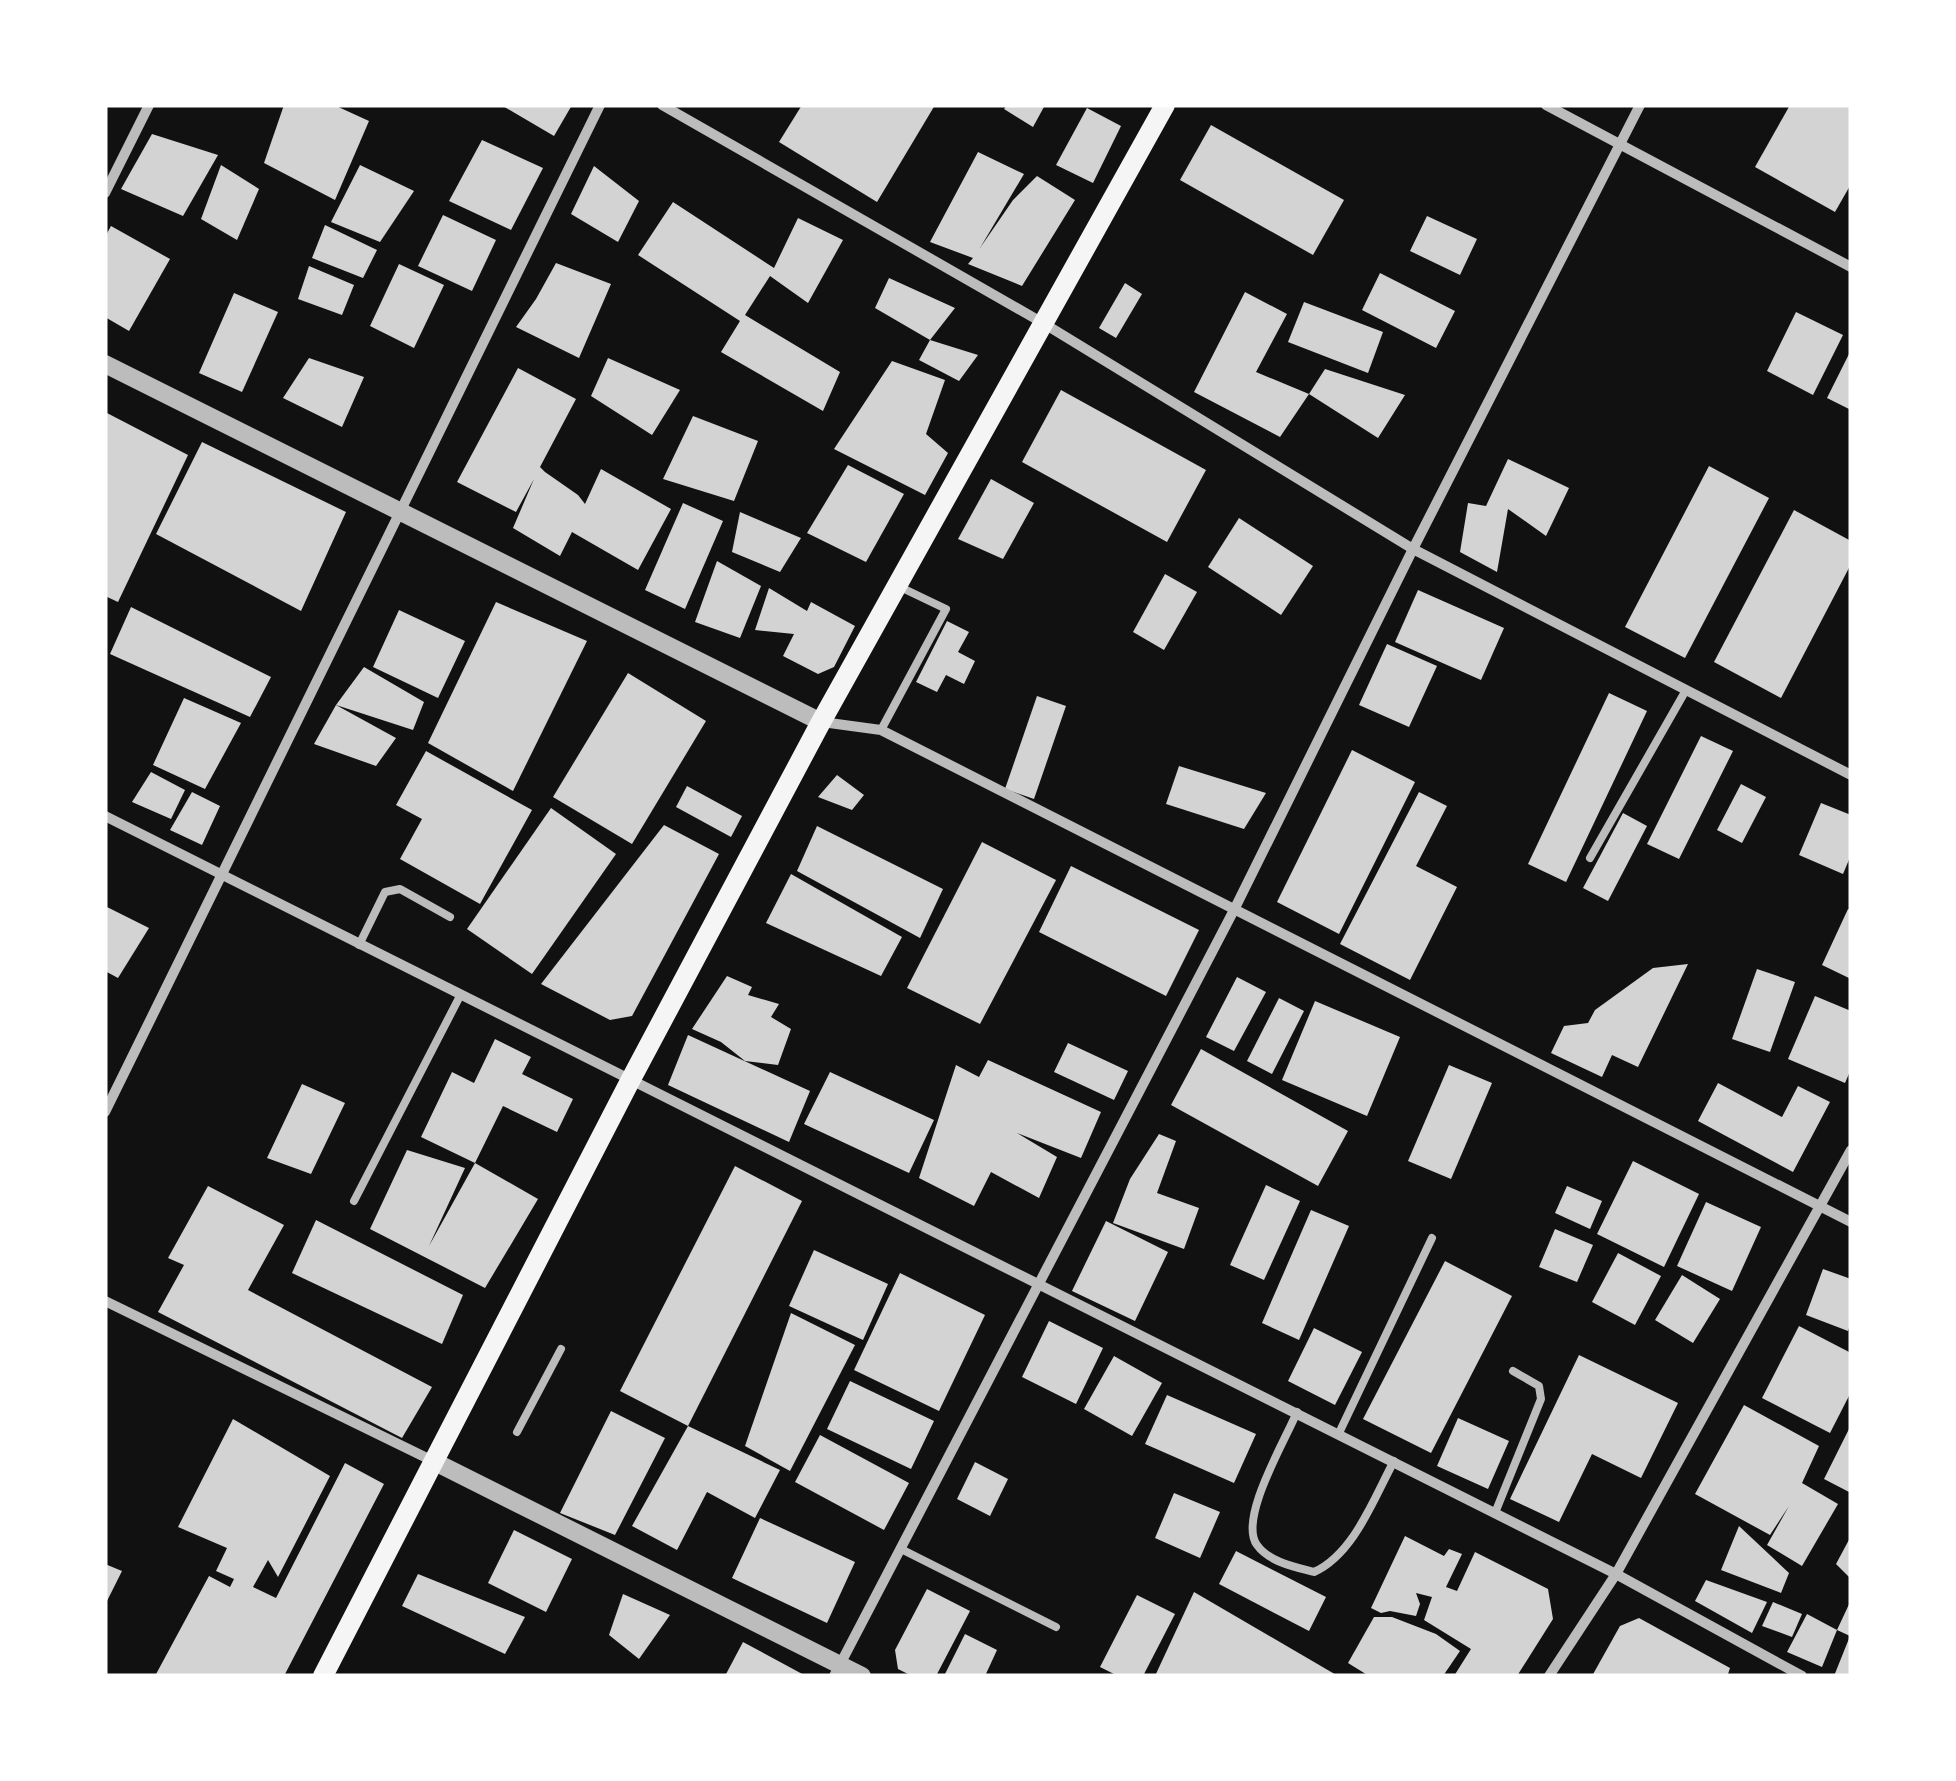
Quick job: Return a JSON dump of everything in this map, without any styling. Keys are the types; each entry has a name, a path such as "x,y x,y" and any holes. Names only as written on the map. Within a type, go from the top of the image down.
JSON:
{"main road":[{"path":"323,1676 821,722 1166,105"}],"street":[{"path":"105,193 148,105"},
{"path":"105,1112 600,105"},
{"path":"662,105 1043,323 1412,550 1851,775"},
{"path":"1546,105 1851,267"},
{"path":"837,1670 1234,910 1412,550 1640,105"},
{"path":"105,364 821,722 881,730 1851,1222"},
{"path":"105,816 1394,1461 1616,1574 1794,1674"},
{"path":"1550,1676 1616,1574 1851,1150"},
{"path":"105,1301 433,1462 837,1670 862,1676"}],"lane":[{"path":"881,730 946,609 897,586"},
{"path":"1590,858 1686,690"},
{"path":"360,945 385,892 394,889 450,917"},
{"path":"354,1201 460,996"},
{"path":"1339,1434 1432,1238"},
{"path":"517,1432 561,1349"},
{"path":"1496,1513 1540,1399 1540,1386 1513,1371"},
{"path":"1297,1412 1255,1506 1250,1531 1267,1555 1314,1572 1328,1566 1347,1544 1394,1461"},
{"path":"901,1549 1056,1627"}],"building":[{"path":"284,105 334,105 369,121 335,200 264,163"},
{"path":"501,105 572,105 554,136"},
{"path":"802,105 935,105 877,202 779,142"},
{"path":"1007,105 1045,105 1033,127 1004,109"},
{"path":"1790,105 1851,105 1851,184 1835,212 1755,167"},
{"path":"1087,108 1121,126 1093,183 1056,165"},
{"path":"1211,125 1344,200 1313,255 1180,180"},
{"path":"152,134 218,155 183,216 121,189"},
{"path":"482,140 543,168 511,230 449,201"},
{"path":"978,152 1024,174 980,248 1013,200 1037,176 1075,200 1022,286 968,264 973,258 930,242"},
{"path":"221,165 259,189 237,240 201,219"},
{"path":"360,165 414,191 380,242 331,222"},
{"path":"594,166 639,201 618,242 571,214"},
{"path":"673,202 774,268 798,218 843,240 808,303 770,276 745,315 840,372 823,411 721,352 740,321 638,255"},
{"path":"443,215 496,240 472,291 418,266"},
{"path":"1427,216 1477,239 1460,275 1410,251"},
{"path":"325,225 377,250 363,278 312,258"},
{"path":"111,226 170,259 129,331 105,317 105,237"},
{"path":"556,263 611,284 579,358 516,327"},
{"path":"399,264 444,285 414,348 370,326"},
{"path":"309,266 354,285 342,315 298,299"},
{"path":"1380,273 1455,311 1436,348 1362,310"},
{"path":"889,278 955,308 930,340 875,308"},
{"path":"1125,283 1142,294 1116,338 1099,328"},
{"path":"1245,292 1287,314 1256,372 1309,394 1280,437 1194,392"},
{"path":"234,293 278,312 242,392 199,373"},
{"path":"1304,302 1383,332 1368,373 1288,342"},
{"path":"1796,312 1843,335 1813,395 1767,371"},
{"path":"930,340 978,355 959,381 919,360"},
{"path":"1851,350 1851,410 1827,398"},
{"path":"309,358 364,377 342,427 283,398"},
{"path":"608,358 680,390 652,435 591,396"},
{"path":"892,361 945,380 926,434 948,453 925,495 834,449"},
{"path":"518,368 576,399 540,467 545,472 585,504 601,469 671,509 638,570 572,532 560,556 513,528 534,479 516,512 457,482"},
{"path":"1325,369 1405,395 1378,438 1309,394"},
{"path":"1061,390 1206,470 1167,542 1022,462"},
{"path":"105,412 188,455 118,602 105,596"},
{"path":"693,416 758,441 734,501 663,479"},
{"path":"202,442 346,512 301,611 156,534"},
{"path":"1508,459 1569,488 1546,536 1508,509 1497,572 1460,552 1468,503 1486,506"},
{"path":"848,465 904,494 866,562 807,533"},
{"path":"1709,466 1769,498 1685,658 1625,627"},
{"path":"991,479 1034,503 1003,559 958,539"},
{"path":"683,503 723,521 685,609 645,590"},
{"path":"1794,510 1851,541 1851,564 1781,698 1714,662"},
{"path":"740,512 801,538 780,572 732,552"},
{"path":"1239,518 1313,566 1281,615 1208,567"},
{"path":"717,561 761,586 740,638 695,622"},
{"path":"1165,574 1197,592 1164,650 1133,632"},
{"path":"769,588 807,611 811,602 855,626 834,667 818,674 783,656 794,634 755,630"},
{"path":"1418,590 1504,628 1481,680 1395,642"},
{"path":"496,602 587,641 513,791 428,743"},
{"path":"131,607 271,677 250,717 110,654"},
{"path":"399,610 465,641 438,698 373,667"},
{"path":"947,621 969,632 958,652 975,661 964,684 946,675 937,692 916,682"},
{"path":"1387,644 1437,666 1409,727 1359,705"},
{"path":"364,667 424,702 413,730 336,705"},
{"path":"628,673 706,721 632,844 553,797"},
{"path":"1609,693 1647,711 1566,882 1528,864"},
{"path":"1037,696 1066,706 1034,799 1005,789"},
{"path":"184,698 241,723 205,789 153,765"},
{"path":"336,705 396,738 376,766 314,744"},
{"path":"1701,736 1733,751 1679,859 1647,844"},
{"path":"1352,750 1415,782 1339,934 1277,902"},
{"path":"426,751 532,810 480,904 400,859 422,819 396,805"},
{"path":"1179,766 1266,793 1244,829 1166,804"},
{"path":"151,772 185,790 171,819 132,802"},
{"path":"837,775 864,795 852,810 818,797"},
{"path":"1741,784 1766,797 1742,843 1717,830"},
{"path":"687,786 742,816 731,837 676,807"},
{"path":"192,792 220,806 202,845 170,830"},
{"path":"1419,792 1447,806 1416,866 1457,887 1410,980 1340,944"},
{"path":"1821,803 1851,815 1851,855 1843,874 1799,855"},
{"path":"551,808 616,854 532,974 467,929"},
{"path":"1623,813 1647,826 1608,901 1583,888"},
{"path":"664,825 719,854 632,1016 610,1020 541,984"},
{"path":"817,826 943,889 920,938 797,871"},
{"path":"982,842 1056,880 980,1024 907,988"},
{"path":"1071,866 1199,930 1166,996 1039,932"},
{"path":"791,874 902,937 881,976 766,923"},
{"path":"105,906 149,928 118,978 105,971"},
{"path":"1848,909 1851,910 1851,979 1822,965"},
{"path":"1688,964 1638,1067 1612,1055 1602,1077 1551,1053 1564,1026 1588,1023 1595,1010 1653,968"},
{"path":"1757,969 1795,982 1770,1052 1732,1039"},
{"path":"727,976 752,987 748,995 779,1004 771,1017 791,1029 778,1065 745,1061 721,1042 692,1029"},
{"path":"1237,977 1266,992 1234,1051 1206,1037"},
{"path":"1815,996 1851,1011 1851,1069 1845,1083 1788,1059"},
{"path":"1279,998 1304,1011 1272,1074 1247,1061"},
{"path":"1315,1001 1400,1037 1367,1116 1282,1080"},
{"path":"688,1035 810,1091 789,1142 668,1085"},
{"path":"495,1039 531,1057 522,1074 573,1099 557,1132 503,1106 475,1163 421,1137 452,1072 474,1083"},
{"path":"1068,1043 1128,1071 1114,1100 1054,1072"},
{"path":"1201,1049 1348,1131 1318,1186 1171,1105"},
{"path":"988,1060 1101,1112 1081,1158 1017,1133 1057,1157 1039,1198 991,1172 974,1206 919,1178 956,1065 979,1077"},
{"path":"1449,1065 1492,1083 1451,1179 1408,1161"},
{"path":"830,1072 934,1120 909,1173 804,1124"},
{"path":"1718,1083 1782,1117 1798,1086 1830,1102 1793,1172 1698,1121"},
{"path":"302,1084 345,1103 311,1174 267,1158"},
{"path":"1159,1134 1176,1141 1157,1193 1199,1208 1184,1249 1113,1223 1130,1179"},
{"path":"407,1150 465,1168 429,1246 475,1163 538,1199 485,1288 370,1229"},
{"path":"1633,1161 1699,1194 1664,1267 1597,1234"},
{"path":"735,1166 802,1201 688,1426 620,1391"},
{"path":"1266,1185 1300,1201 1264,1280 1230,1265"},
{"path":"208,1186 284,1225 248,1290 432,1387 402,1438 158,1312 184,1265 168,1258"},
{"path":"1567,1186 1602,1201 1590,1229 1555,1213"},
{"path":"1706,1202 1761,1227 1732,1291 1677,1266"},
{"path":"1311,1210 1349,1226 1299,1340 1262,1323"},
{"path":"316,1220 463,1295 442,1344 292,1273"},
{"path":"1106,1221 1168,1252 1135,1321 1072,1291"},
{"path":"1555,1229 1593,1245 1577,1282 1539,1267"},
{"path":"814,1250 888,1284 863,1340 789,1306"},
{"path":"1618,1253 1661,1276 1635,1325 1592,1302"},
{"path":"1445,1261 1512,1296 1431,1453 1363,1419"},
{"path":"1823,1269 1851,1279 1848,1331 1806,1315"},
{"path":"900,1273 985,1315 939,1411 854,1370"},
{"path":"1682,1275 1720,1299 1693,1343 1655,1320"},
{"path":"791,1313 855,1345 790,1471 745,1446"},
{"path":"1049,1321 1103,1348 1076,1404 1022,1377"},
{"path":"1799,1326 1851,1353 1851,1392 1830,1433 1762,1398"},
{"path":"1314,1328 1362,1352 1335,1405 1288,1381"},
{"path":"1579,1355 1678,1403 1641,1478 1592,1454 1559,1522 1510,1499"},
{"path":"1114,1356 1162,1383 1132,1436 1084,1409"},
{"path":"850,1381 934,1421 911,1469 827,1429"},
{"path":"1167,1395 1256,1434 1234,1483 1145,1444"},
{"path":"1744,1405 1819,1446 1802,1483 1838,1504 1802,1566 1767,1545 1789,1506 1770,1535 1695,1494"},
{"path":"611,1411 665,1438 615,1535 560,1513"},
{"path":"1458,1418 1509,1441 1488,1489 1437,1466"},
{"path":"233,1419 330,1476 278,1577 268,1560 253,1587 276,1598 345,1463 384,1484 284,1676 155,1676 209,1576 230,1587 234,1579 216,1571 227,1548 178,1527"},
{"path":"1851,1425 1851,1493 1824,1479"},
{"path":"688,1426 780,1470 755,1518 707,1492 677,1550 632,1526"},
{"path":"820,1435 909,1483 884,1530 795,1482"},
{"path":"975,1462 1008,1479 990,1516 957,1499"},
{"path":"1174,1493 1220,1512 1200,1558 1155,1538"},
{"path":"760,1518 855,1562 827,1623 732,1578"},
{"path":"1739,1526 1789,1573 1781,1593 1721,1570"},
{"path":"514,1530 572,1559 546,1612 488,1583"},
{"path":"1405,1536 1444,1556 1449,1549 1462,1554 1446,1587 1457,1591 1475,1552 1548,1589 1553,1619 1517,1676 1454,1676 1471,1649 1424,1620 1432,1597 1416,1593 1420,1604 1416,1616 1381,1613 1371,1608"},
{"path":"1851,1536 1851,1573 1849,1577 1836,1564"},
{"path":"1236,1551 1326,1597 1309,1631 1219,1584"},
{"path":"105,1564 122,1571 105,1605"},
{"path":"418,1574 525,1617 505,1654 402,1606"},
{"path":"1706,1580 1767,1602 1752,1633 1695,1601"},
{"path":"927,1589 970,1611 936,1676 912,1676 898,1669 895,1650"},
{"path":"1194,1592 1338,1676 1155,1676"},
{"path":"623,1594 670,1615 639,1659 609,1635"},
{"path":"1137,1595 1175,1614 1143,1676 1118,1676 1100,1667"},
{"path":"1851,1600 1851,1676 1834,1676 1850,1636 1837,1630"},
{"path":"1773,1602 1802,1614 1792,1637 1762,1626"},
{"path":"1807,1614 1837,1630 1822,1667 1787,1652"},
{"path":"1374,1617 1392,1617 1436,1634 1460,1651 1443,1676 1369,1676 1348,1663"},
{"path":"1639,1618 1730,1668 1728,1674 1592,1676 1620,1626"},
{"path":"965,1634 997,1650 985,1676 944,1676"},
{"path":"743,1642 806,1676 725,1676"}]}
